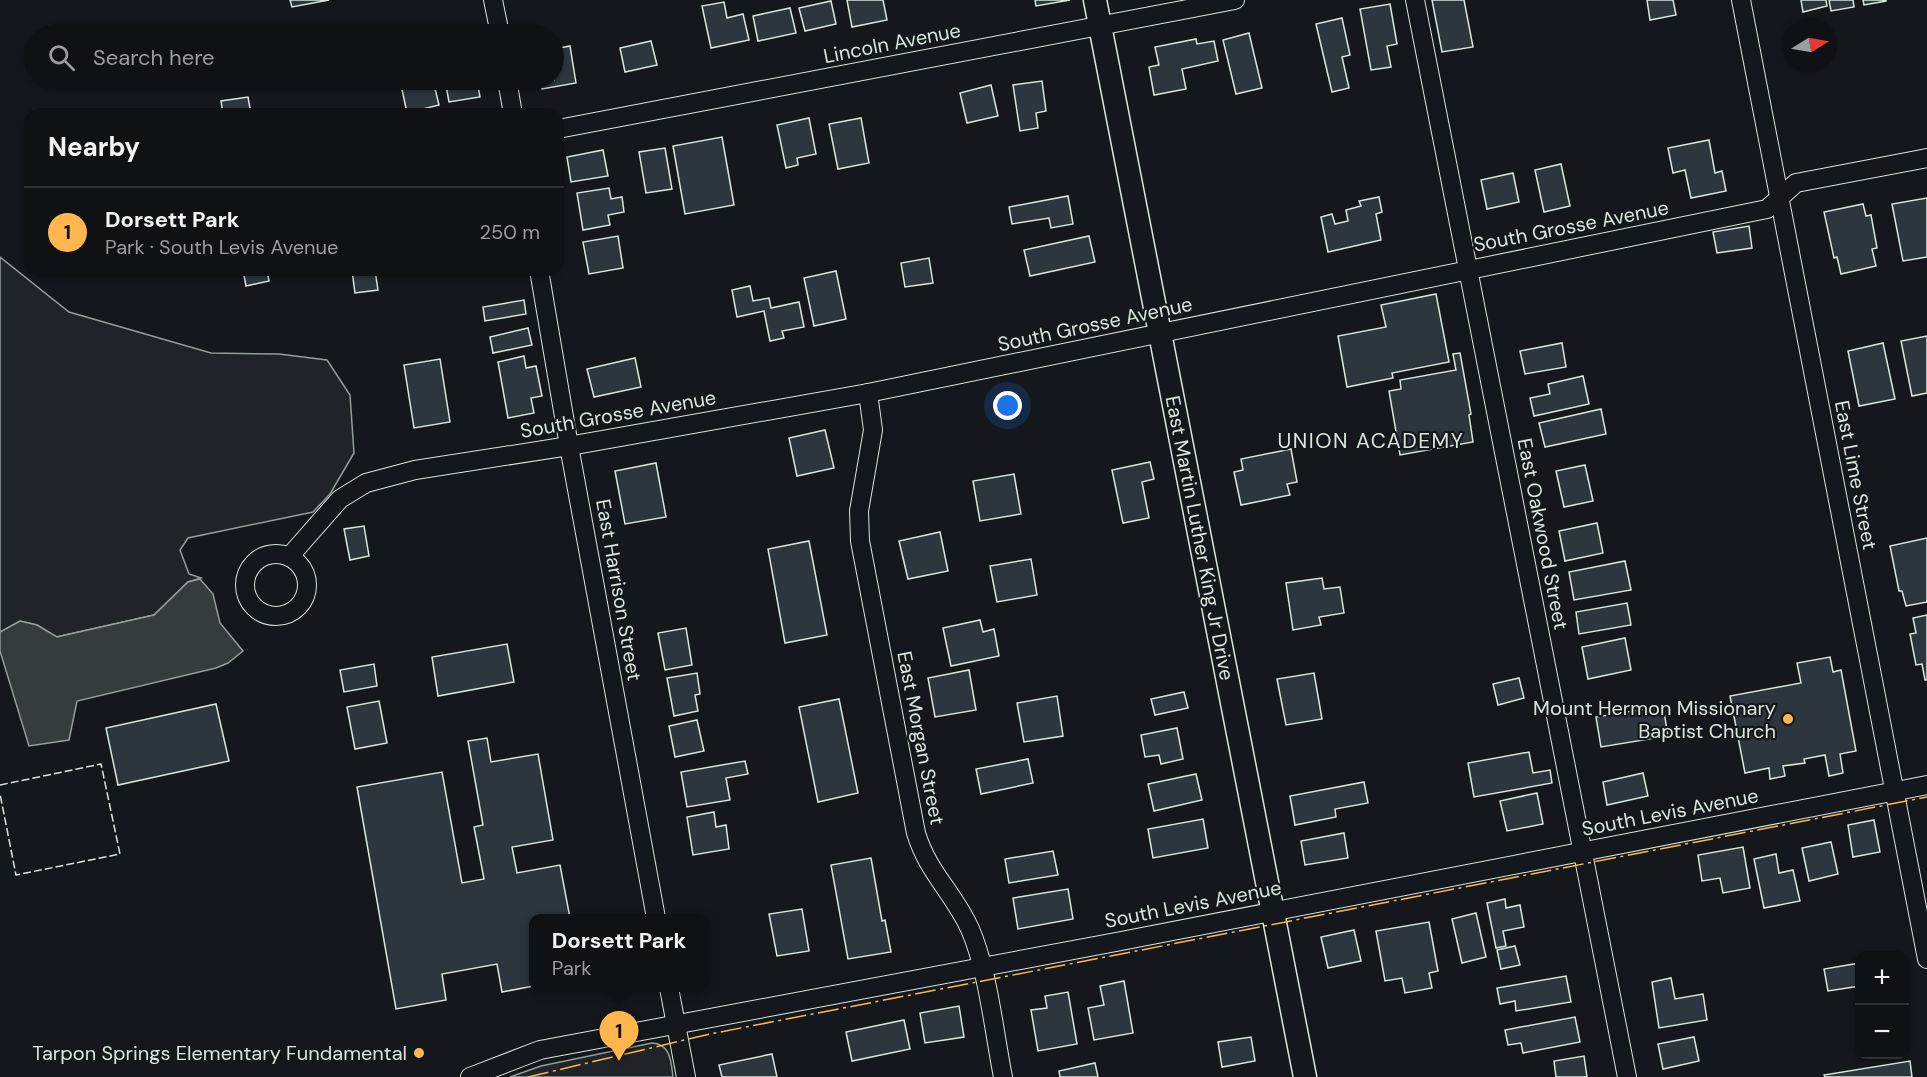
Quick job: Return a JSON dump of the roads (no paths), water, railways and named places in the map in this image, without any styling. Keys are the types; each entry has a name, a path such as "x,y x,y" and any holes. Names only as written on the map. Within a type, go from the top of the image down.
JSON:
{"street":[{"path":"493,0 498,24"},
{"name":"East Martin Luther King Jr Drive","path":"1095,0 1305,1077"},
{"name":"Lincoln Avenue","path":"564,128 1235,0"},
{"name":"East Oakwood Street","path":"1415,0 1627,1077"},
{"name":"East Lime Street","path":"1741,0 1927,959"},
{"path":"509,90 512,108"},
{"name":"South Grosse Avenue","path":"289,557 340,499 366,483 415,470 569,446 868,393 1767,209 1796,183 1927,158"},
{"name":"East Harrison Street","path":"540,276 655,914"},
{"name":"East Morgan Street","path":"868,393 873,430 859,511 860,541 916,834 921,851 931,870 969,926 982,967 1003,1077"},
{"name":"South Levis Avenue","path":"470,1077 540,1050 1272,912 1927,785"},
{"path":"670,992 686,1077"}],"place":[{"name":"Mount Hermon Missionary Baptist Church","path":"1788,719"},
{"name":"Tarpon Springs Elementary Fundamental","path":"419,1053"},
{"name":"Dorsett Park","path":"619,1061"}],"district":[{"name":"UNION ACADEMY","path":"1371,441"}]}
